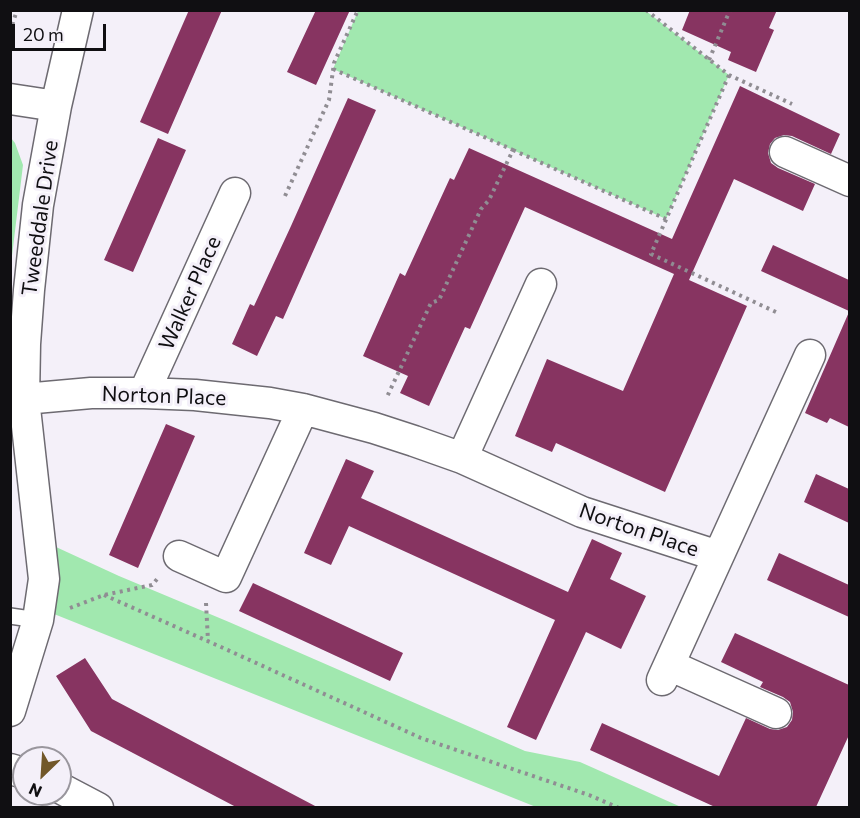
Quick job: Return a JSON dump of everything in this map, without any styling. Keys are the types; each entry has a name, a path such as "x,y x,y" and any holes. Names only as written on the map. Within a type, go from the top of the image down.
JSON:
{"street":[{"name":"Tweeddale Drive","path":"10,711 24,618 44,579 24,399 26,333 38,206 56,106 78,10"},
{"path":"10,99 56,106"},
{"path":"785,152 849,181"},
{"name":"Walker Place","path":"144,393 235,193"},
{"path":"462,458 541,284"},
{"name":"Norton Place","path":"776,713 665,673 810,355"},
{"name":"Norton Place","path":"24,399 91,393 144,393 195,395 303,409 374,428 462,458 582,512 718,556"},
{"path":"179,556 226,577 303,409"},
{"path":"72,794 98,807"}],"path":[{"path":"10,32 17,10"},
{"path":"285,196 329,100 333,69 358,10"},
{"path":"646,10 729,75 792,104"},
{"path":"709,60 730,10"},
{"path":"333,69 666,219"},
{"path":"729,75 651,254 778,313"},
{"path":"384,404 431,303 439,300 481,209 489,200 513,150"},
{"path":"24,618 104,595 152,585 179,556"},
{"path":"104,595 421,738 619,807"}],"green space":[{"path":"358,11 646,11 729,75 666,219 333,69"},
{"path":"11,138 23,165 11,264"},
{"path":"56,547 525,751 580,762 681,807 536,807 54,614"}],"building":[{"path":"189,10 222,10 168,134 140,122"},
{"path":"316,10 350,10 316,85 287,72"},
{"path":"690,10 777,10 769,28 774,30 756,72 728,60 731,52 682,30"},
{"path":"740,86 840,134 831,154 792,136 784,135 775,138 770,144 768,153 771,163 815,184 803,211 734,179 689,280 747,306 665,492 556,443 552,452 515,436 547,359 623,391 674,274 525,207 470,329 465,327 429,406 400,393 408,376 363,356 400,273 405,276 450,178 454,180 469,148 672,239"},
{"path":"348,98 376,110 283,319 276,316 257,356 232,344 250,304 254,306"},
{"path":"158,138 186,150 133,272 104,260"},
{"path":"773,245 849,280 849,311 761,271"},
{"path":"849,312 849,427 830,418 827,423 805,413"},
{"path":"166,424 195,436 138,568 109,555"},
{"path":"346,459 374,471 361,498 568,592 592,539 622,553 610,579 646,596 621,649 586,632 536,740 507,727 555,620 349,526 331,565 304,553"},
{"path":"816,474 849,489 849,523 804,502"},
{"path":"779,553 849,585 849,617 767,580"},
{"path":"253,583 403,653 390,681 239,611"},
{"path":"735,633 849,685 849,735 816,807 715,807 590,750 602,723 719,776 746,718 770,729 778,730 787,727 792,720 793,712 790,702 760,687 763,682 721,662"},
{"path":"85,658 112,699 317,807 236,807 91,731 56,676"}]}
